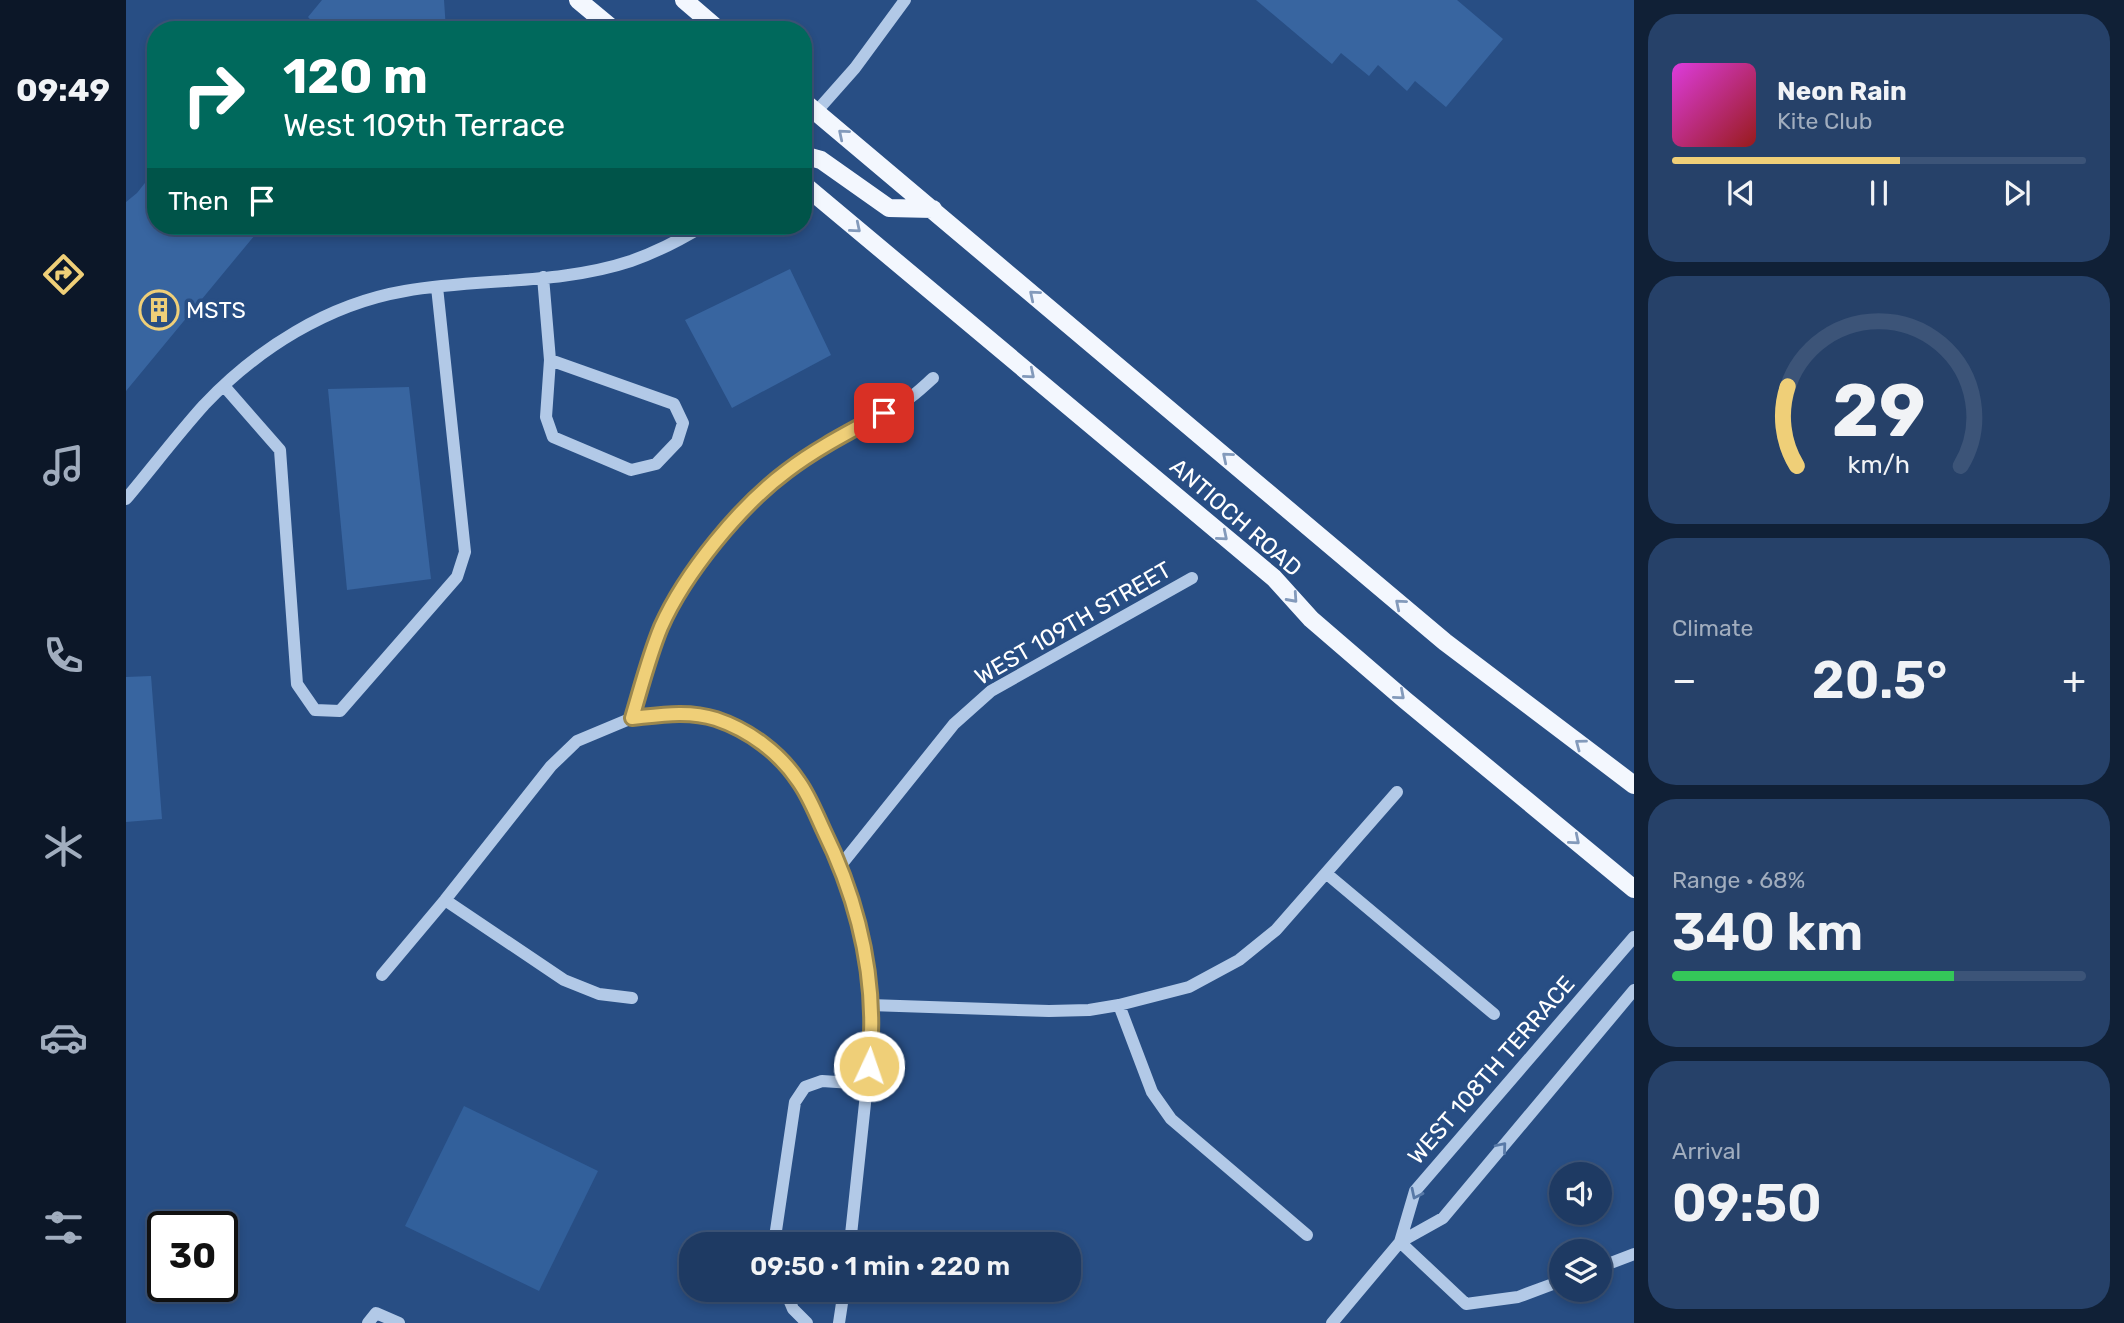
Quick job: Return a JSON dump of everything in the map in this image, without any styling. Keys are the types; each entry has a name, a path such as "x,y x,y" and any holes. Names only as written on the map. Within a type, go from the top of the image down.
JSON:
{"main road":[{"path":"578,0 603,21"},
{"path":"684,0 708,21"},
{"name":"ANTIOCH ROAD","path":"812,113 933,209 1445,642 1634,785"},
{"path":"812,158 821,160 889,208 933,209"},
{"name":"ANTIOCH ROAD","path":"812,192 1274,578 1311,619 1634,889"}],"street":[{"path":"812,106 864,57 905,0"},
{"path":"126,499 224,386 278,342 318,320 375,298 437,287 604,268 630,262 688,235"},
{"path":"542,277 550,360 546,417 553,438 631,470 656,464 677,442 683,423 674,404 550,360"},
{"path":"224,386 280,450 297,684 315,710 340,710 457,577 465,552 437,287"},
{"path":"632,718 661,627 678,594 692,572 740,514 787,471 823,447 904,402 933,378"},
{"name":"WEST 109TH STREET","path":"841,865 954,724 991,691 1192,578"},
{"path":"382,975 446,900 551,766 577,741 632,718 684,713 716,719 748,734 777,755 800,783 841,865 858,914 868,960 871,1047 851,1232"},
{"path":"870,1005 1089,1010 1189,987 1240,960 1276,930 1397,792"},
{"path":"1326,874 1494,1014"},
{"path":"446,900 564,979 599,994 632,998"},
{"name":"WEST 108TH TERRACE","path":"1400,1242 1415,1191 1634,937"},
{"name":"WEST 108TH TERRACE","path":"1332,1323 1400,1242 1443,1218 1634,990"},
{"path":"1119,1005 1152,1092 1171,1119 1307,1235"},
{"path":"777,1232 795,1102 805,1087 822,1081 867,1084"},
{"path":"1400,1242 1466,1304 1518,1297 1549,1285"},
{"path":"1612,1262 1634,1254"},
{"path":"790,1302 793,1309 807,1323"},
{"path":"839,1323 842,1302"},
{"path":"368,1323 376,1313 399,1323"}],"shaded area":[{"path":"464,1106 598,1171 539,1291 405,1226"}],"building":[{"path":"322,0 444,0 445,21 312,21 308,17"},
{"path":"1256,0 1457,0 1503,39 1446,107 1415,81 1407,91 1378,65 1369,76 1341,53 1332,64"},
{"name":"MSTS","path":"147,180 147,235 255,235 126,391 126,202"},
{"path":"790,269 831,355 732,408 685,320"},
{"path":"409,387 431,579 347,590 328,389"},
{"path":"151,676 162,819 126,822 126,677"}],"place":[{"name":"MSTS","path":"159,310"}],"route":[{"path":"869,1066 871,1047 868,960 858,914 841,865 800,783 777,755 748,734 716,719 684,713 632,718 661,627 692,572 740,514 787,471 823,447 884,413"}]}
